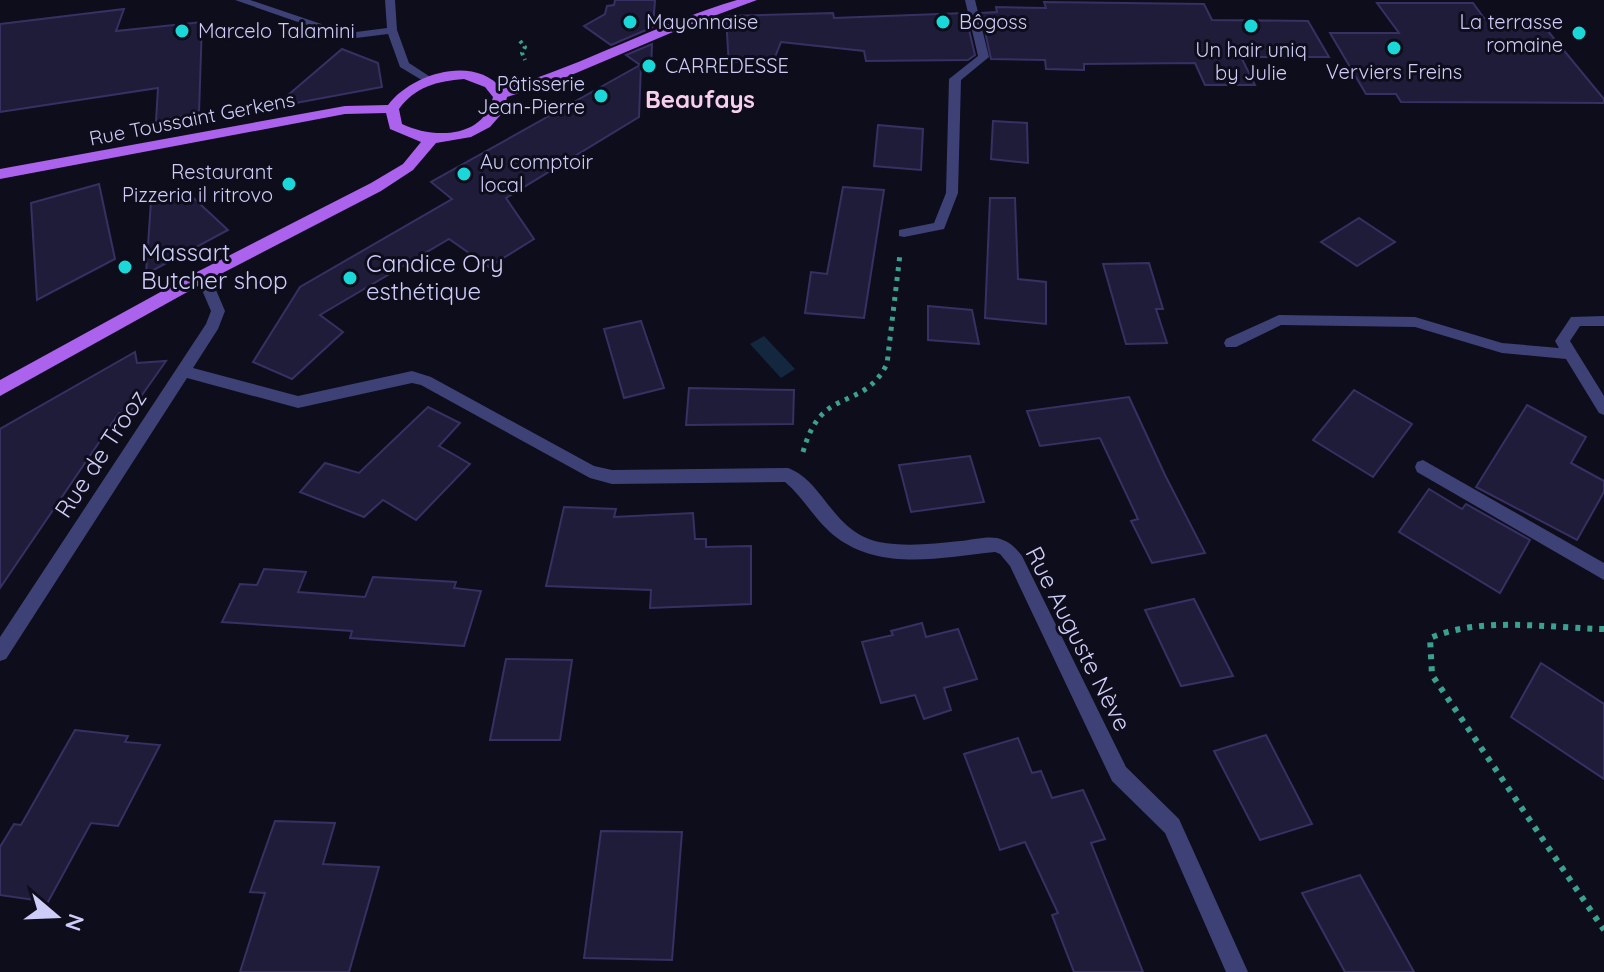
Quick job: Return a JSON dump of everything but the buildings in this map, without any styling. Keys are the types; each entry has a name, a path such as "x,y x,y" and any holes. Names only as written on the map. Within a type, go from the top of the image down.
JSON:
{"main road":[{"path":"501,94 540,84 681,23 751,0"},
{"path":"465,75 494,85 501,94 499,113 479,130 447,139 416,138 395,126 391,118 399,97 429,80 465,75"},
{"name":"Rue Toussaint Gerkens","path":"0,174 345,110 370,107 392,109"},
{"path":"0,389 203,276 376,187 408,167 431,140"}],"street":[{"path":"240,0 338,33 356,35 392,30"},
{"path":"390,0 392,30 404,65 429,80"},
{"path":"904,233 939,226 952,193 955,79 984,57 970,0"},
{"name":"Rue de Trooz","path":"0,653 183,371 218,311 203,276"},
{"path":"1231,343 1279,320 1415,322 1502,348 1569,354"},
{"path":"1604,321 1576,321 1562,341 1604,409"},
{"path":"183,371 298,402 412,377 426,381 590,471 612,477 775,473 795,480"},
{"path":"1423,467 1604,572"},
{"name":"Rue Auguste Nève","path":"795,480 845,535 868,546 904,552 995,545 1006,549 1016,561 1119,774 1172,826 1237,972"}],"path":[{"path":"795,480 805,436 819,411 859,394 882,378 887,364 904,233"},
{"path":"1604,629 1465,628 1441,631 1430,638 1432,675 1604,930"}],"water":[{"path":"764,336 795,369 781,378 750,344"}],"place":[{"name":"Mayonnaise","path":"630,22"},
{"name":"Bôgoss","path":"943,22"},
{"name":"Un hair uniq by Julie","path":"1251,26"},
{"name":"Marcelo Talamini","path":"182,31"},
{"name":"La terrasse romaine","path":"1579,33"},
{"name":"Verviers Freins","path":"1394,48"},
{"name":"CARREDESSE","path":"649,66"},
{"name":"Pâtisserie Jean-Pierre","path":"601,96"},
{"name":"Au comptoir local","path":"464,174"},
{"name":"Restaurant Pizzeria il ritrovo","path":"289,184"},
{"name":"Massart Butcher shop","path":"125,267"},
{"name":"Candice Ory esthétique","path":"350,278"}],"district":[{"name":"Beaufays","path":"700,100"}]}
